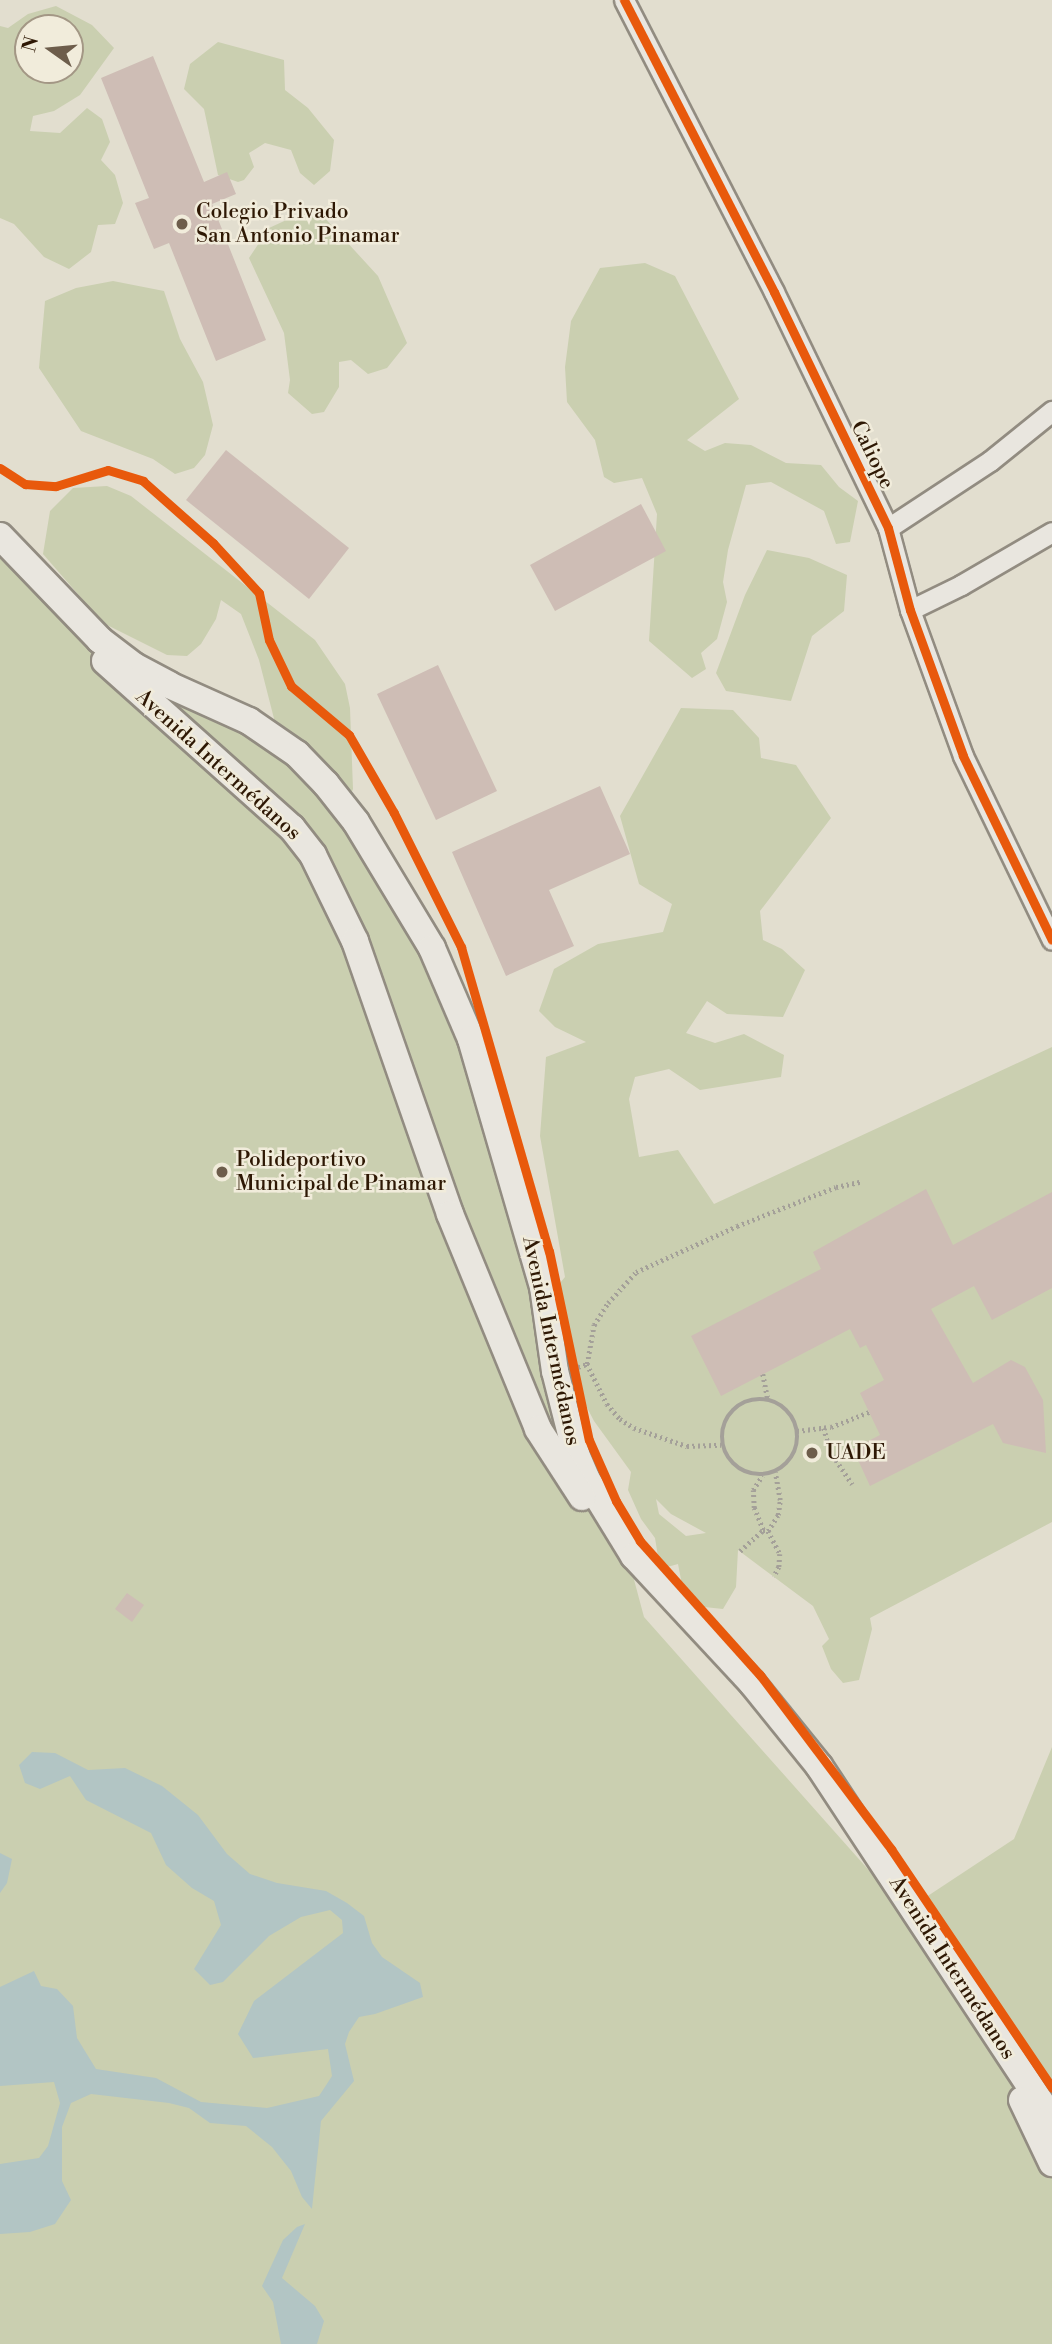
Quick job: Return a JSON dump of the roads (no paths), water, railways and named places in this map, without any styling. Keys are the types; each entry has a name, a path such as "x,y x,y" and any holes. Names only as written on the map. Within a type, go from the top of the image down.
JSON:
{"main road":[{"name":"Avenida Intermédanos","path":"0,536 54,596 100,640 134,666 248,721 296,754 326,784 356,822 432,948 471,1039 543,1287 555,1371 576,1454 586,1478 634,1556 752,1683 819,1766 1052,2120"},
{"name":"Avenida Intermédanos","path":"0,556 46,606 292,828 313,855 355,941 450,1214 538,1429 566,1475 629,1560 746,1688 808,1765 905,1911 1016,2088 1052,2163"}],"street":[{"name":"Caliope","path":"624,0 774,292 888,528 910,610 963,756 1052,940"},
{"path":"888,528 990,461 1052,411"},
{"path":"910,610 961,585 1052,532"}],"place":[{"name":"Colegio Privado San Antonio Pinamar","path":"182,224"},
{"name":"Polideportivo Municipal de Pinamar","path":"222,1172"},
{"name":"UADE","path":"812,1453"}]}
